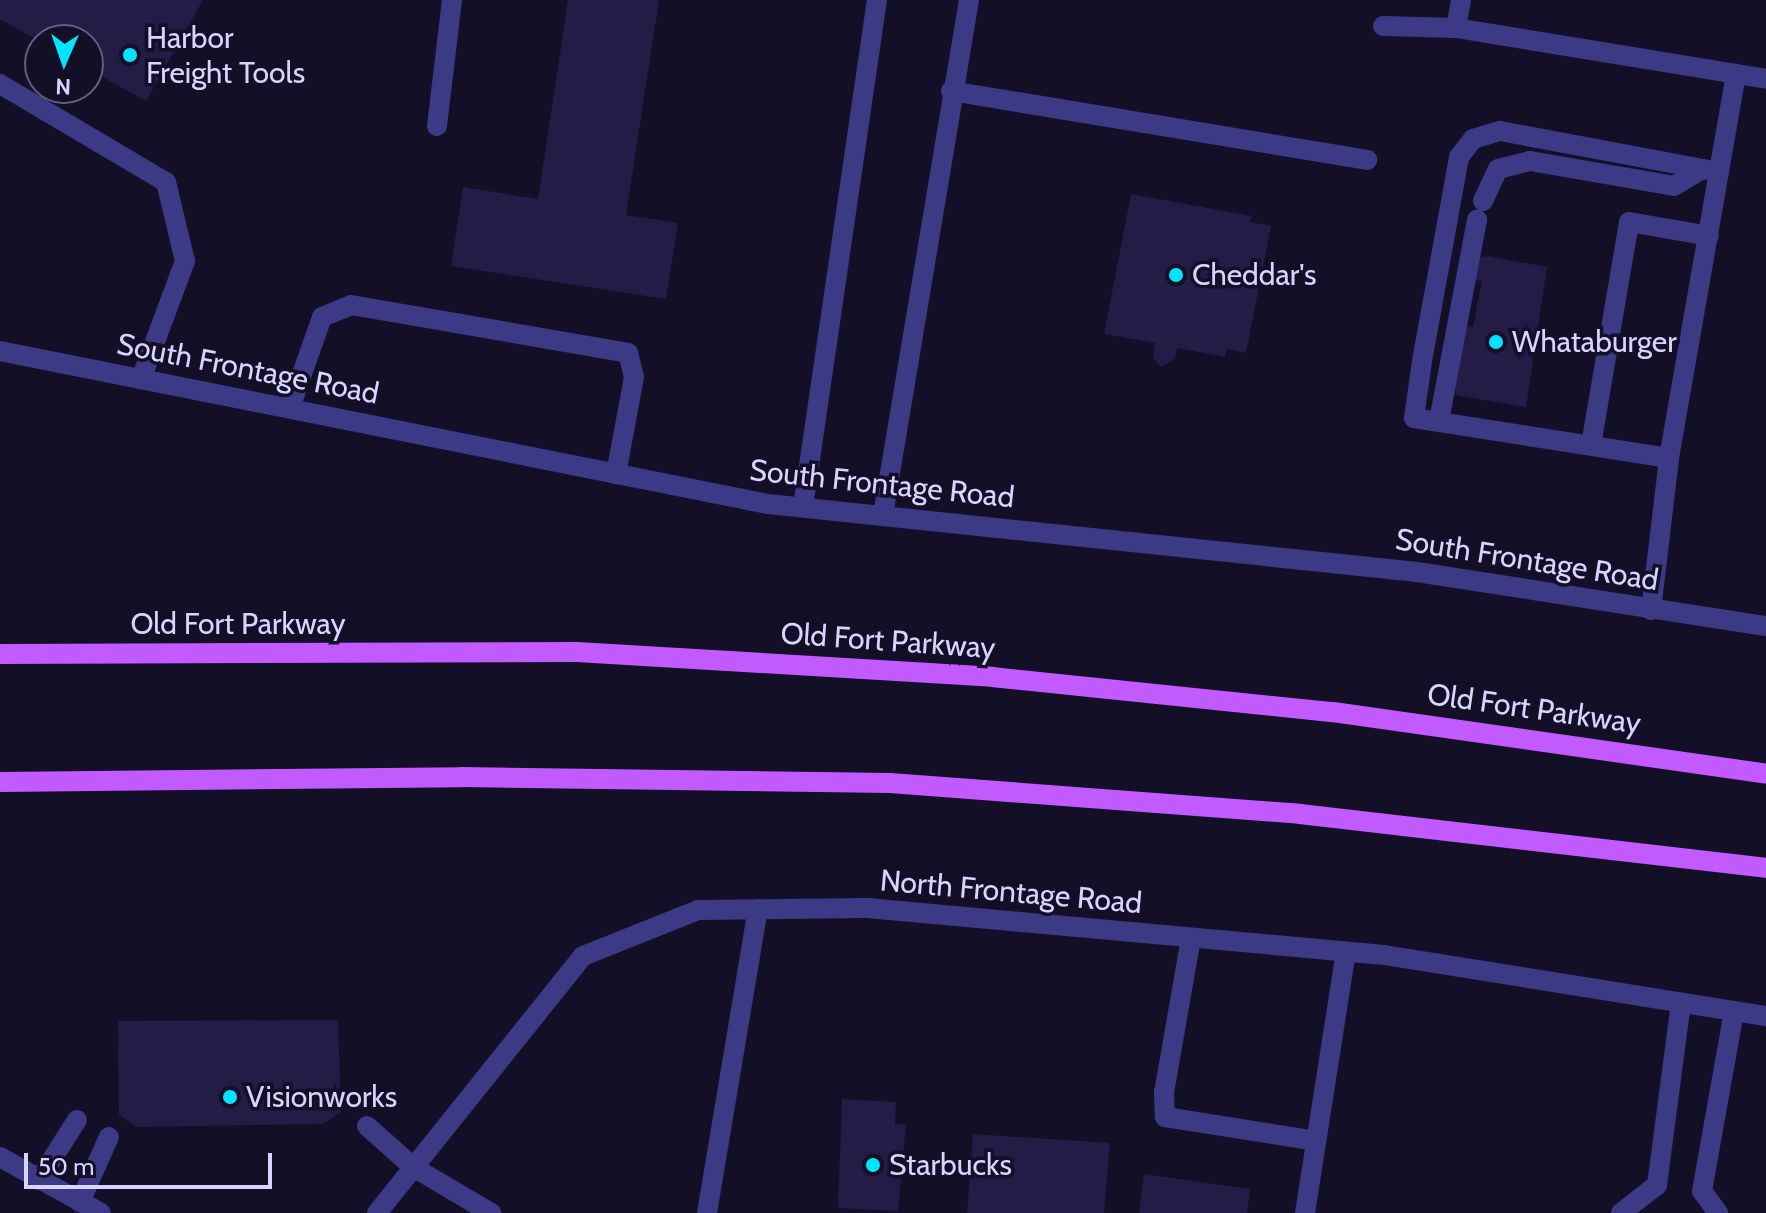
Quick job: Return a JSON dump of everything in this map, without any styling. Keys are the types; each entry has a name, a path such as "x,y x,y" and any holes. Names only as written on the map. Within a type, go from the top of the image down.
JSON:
{"main road":[{"name":"Old Fort Parkway","path":"0,654 577,652 992,677 1333,712 1766,774"},
{"path":"0,782 462,777 890,783 1300,814 1766,868"}],"street":[{"path":"437,126 452,0"},
{"path":"803,507 877,0"},
{"path":"883,515 951,91 969,0"},
{"path":"1456,28 1461,0"},
{"path":"1383,26 1456,28 1766,79"},
{"path":"1651,610 1669,458 1709,236 1710,170 1736,74"},
{"path":"0,84 166,182 185,261 141,379"},
{"path":"951,91 1367,160"},
{"path":"1669,458 1414,418 1459,157 1473,139 1500,131 1710,170"},
{"path":"1439,421 1480,211 1498,169 1530,161 1674,186 1710,170"},
{"path":"1591,445 1629,222 1709,236"},
{"path":"290,408 322,317 351,305 628,353 634,377 616,474"},
{"name":"South Frontage Road","path":"0,351 616,474 803,507 1417,572 1766,626"},
{"name":"North Frontage Road","path":"377,1213 583,956 698,910 867,908 1346,952 1766,1016"},
{"path":"707,1213 758,909"},
{"path":"1191,938 1164,1092 1165,1117 1316,1141"},
{"path":"1305,1213 1346,952"},
{"path":"1621,1213 1657,1185 1681,1003"},
{"path":"1718,1213 1702,1191 1734,1011"},
{"path":"39,1180 77,1120"},
{"path":"367,1126 413,1167 491,1213"},
{"path":"80,1202 109,1137"},
{"path":"0,1157 101,1213"}],"building":[{"name":"Harbor Freight Tools","path":"0,0 203,0 146,101 104,78 104,24 24,24 24,33 0,19"},
{"path":"568,0 659,0 626,215 678,223 666,299 451,266 463,187 538,199"},
{"path":"1131,194 1252,216 1250,222 1271,226 1246,353 1226,349 1225,357 1177,348 1175,359 1161,367 1153,357 1155,343 1104,334"},
{"name":"Whataburger","path":"1487,256 1547,267 1526,407 1455,395 1461,324 1473,327 1482,281 1474,280 1478,258"},
{"path":"338,1020 341,1112 323,1124 136,1127 119,1115 118,1021"},
{"path":"842,1099 896,1102 895,1124 906,1124 898,1211 838,1208"},
{"path":"973,1134 1110,1143 1104,1213 967,1213"},
{"path":"1144,1174 1250,1189 1247,1213 1139,1213"}],"place":[{"name":"Harbor Freight Tools","path":"130,55"},
{"name":"Cheddar's","path":"1176,275"},
{"name":"Whataburger","path":"1496,342"},
{"name":"Visionworks","path":"230,1097"},
{"name":"Starbucks","path":"873,1165"}]}
